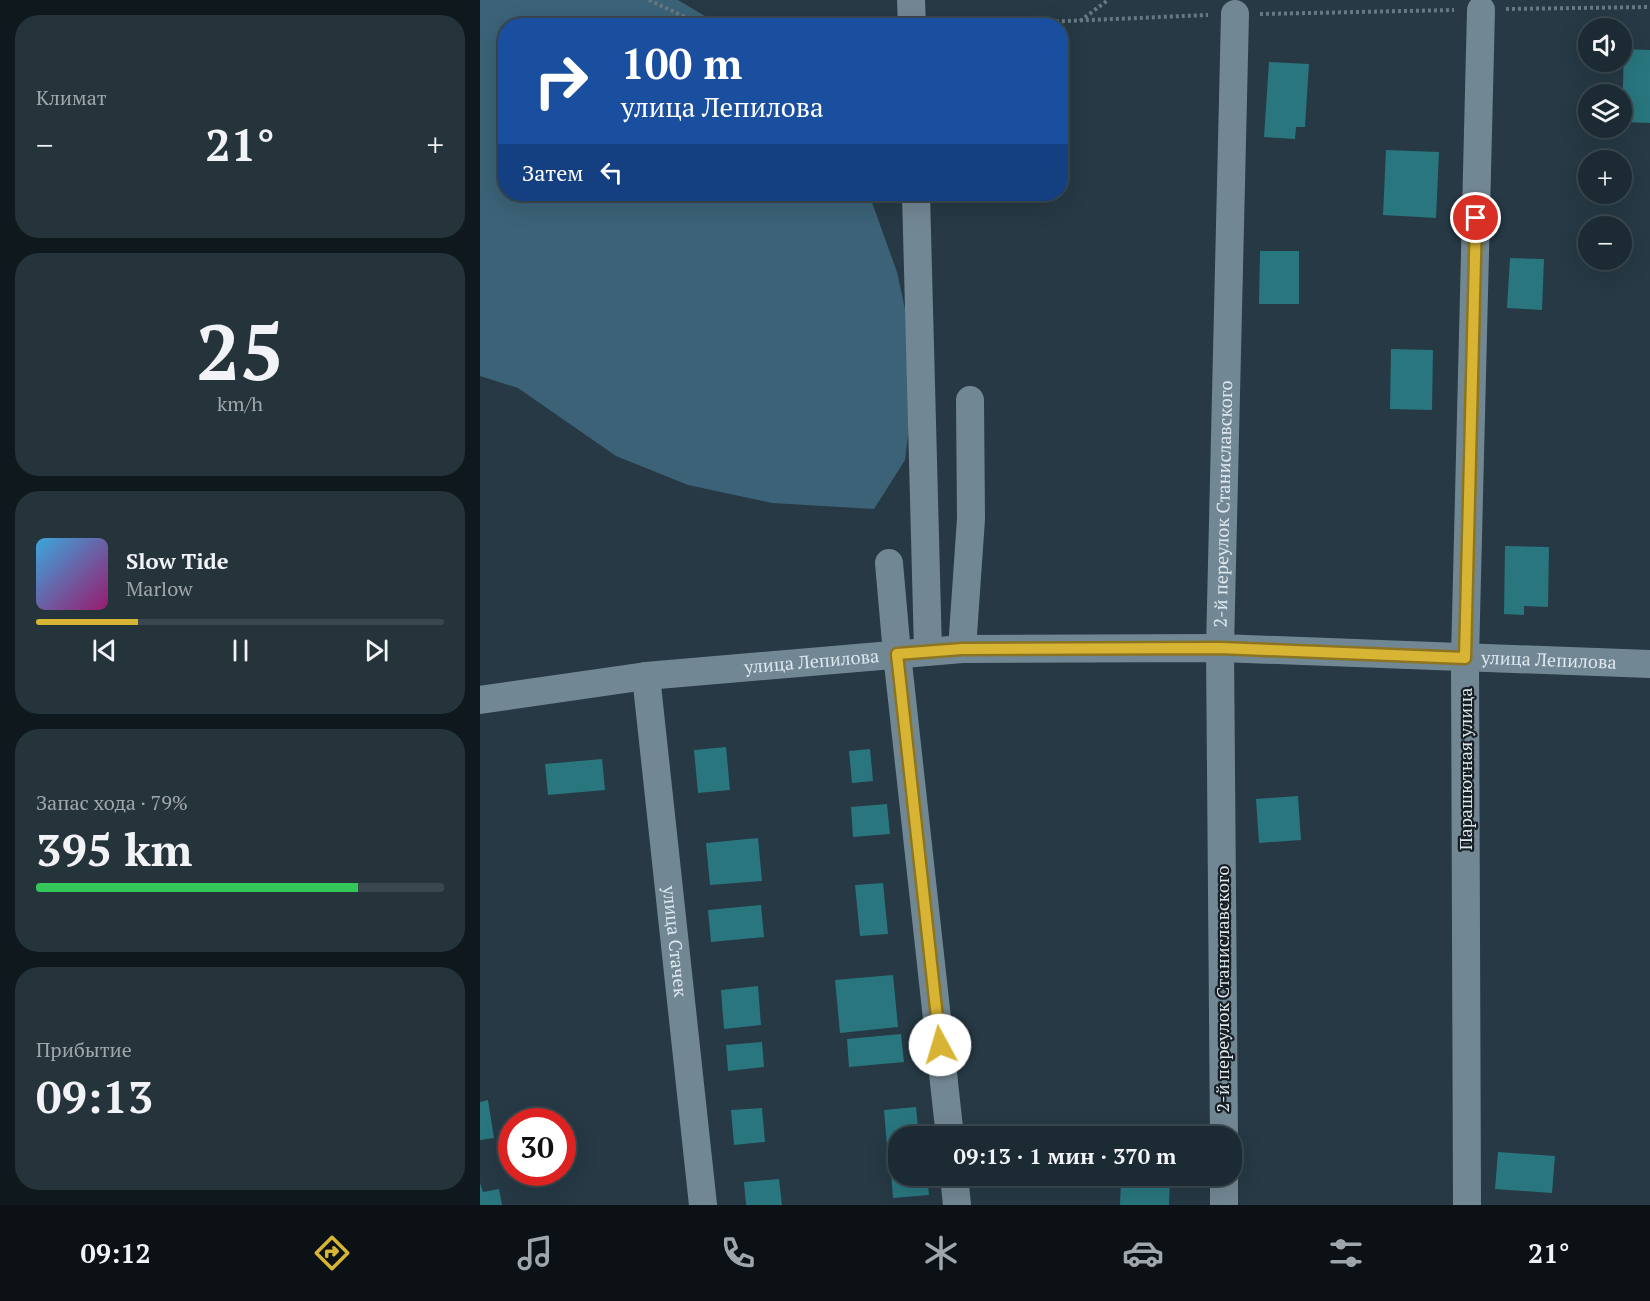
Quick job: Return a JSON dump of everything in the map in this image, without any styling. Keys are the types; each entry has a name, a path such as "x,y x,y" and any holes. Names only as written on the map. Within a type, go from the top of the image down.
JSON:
{"street":[{"path":"911,0 912,18"},
{"name":"Парашютная улица","path":"1467,1205 1465,658 1481,10"},
{"name":"2-й переулок Станиславского","path":"1224,1126 1220,648 1235,14"},
{"path":"916,201 928,651"},
{"path":"962,649 970,519 970,400"},
{"path":"889,563 949,1126"},
{"name":"улица Лепилова","path":"480,700 646,676 962,649 1220,648 1650,664"},
{"name":"улица Стачек","path":"646,676 703,1205"},
{"path":"955,1186 957,1205"},
{"path":"1224,1186 1224,1205"}],"path":[{"path":"649,0 687,18"},
{"path":"1080,21 1108,0"},
{"path":"1068,21 1235,14 1650,6"}],"shaded area":[{"path":"480,0 678,0 708,18 498,18 498,201 872,201 897,272 917,364 905,460 874,509 772,503 688,485 616,456 518,388 480,376"}],"building":[{"path":"1632,49 1650,50 1650,123 1632,122 1632,84 1623,84 1623,72 1632,72"},
{"path":"1269,62 1309,64 1305,127 1296,127 1295,139 1264,137"},
{"path":"1386,150 1439,152 1436,218 1383,215"},
{"path":"1260,251 1299,251 1299,304 1259,304"},
{"path":"1510,258 1544,259 1542,310 1507,308"},
{"path":"1391,349 1433,350 1432,410 1390,409"},
{"path":"1505,546 1549,547 1548,607 1524,606 1524,615 1504,614"},
{"path":"726,747 730,790 698,793 694,750"},
{"path":"870,749 873,781 852,783 849,751"},
{"path":"602,759 605,790 548,795 545,764"},
{"path":"1298,796 1301,840 1259,843 1256,799"},
{"path":"887,804 890,834 853,837 851,807"},
{"path":"758,838 762,881 710,885 706,843"},
{"path":"883,883 888,934 860,936 855,885"},
{"path":"761,905 764,937 711,942 708,910"},
{"path":"893,975 898,1027 840,1033 835,980"},
{"path":"758,986 761,1025 724,1029 721,990"},
{"path":"901,1034 904,1062 849,1067 847,1039"},
{"path":"762,1042 764,1067 728,1071 726,1045"},
{"path":"488,1100 494,1138 480,1140 480,1102"},
{"path":"916,1107 918,1126 888,1126 888,1158 884,1110"},
{"path":"762,1108 765,1142 734,1145 731,1110"},
{"path":"1498,1152 1555,1156 1552,1193 1495,1189"},
{"path":"779,1179 782,1205 746,1205 744,1182"},
{"path":"480,1183 483,1192 499,1189 502,1205 480,1205"},
{"path":"892,1186 928,1186 929,1195 893,1198"},
{"path":"1121,1186 1170,1186 1169,1205 1120,1205"}],"route":[{"path":"940,1045 897,654 962,649 1220,648 1465,658 1476,218"}]}
